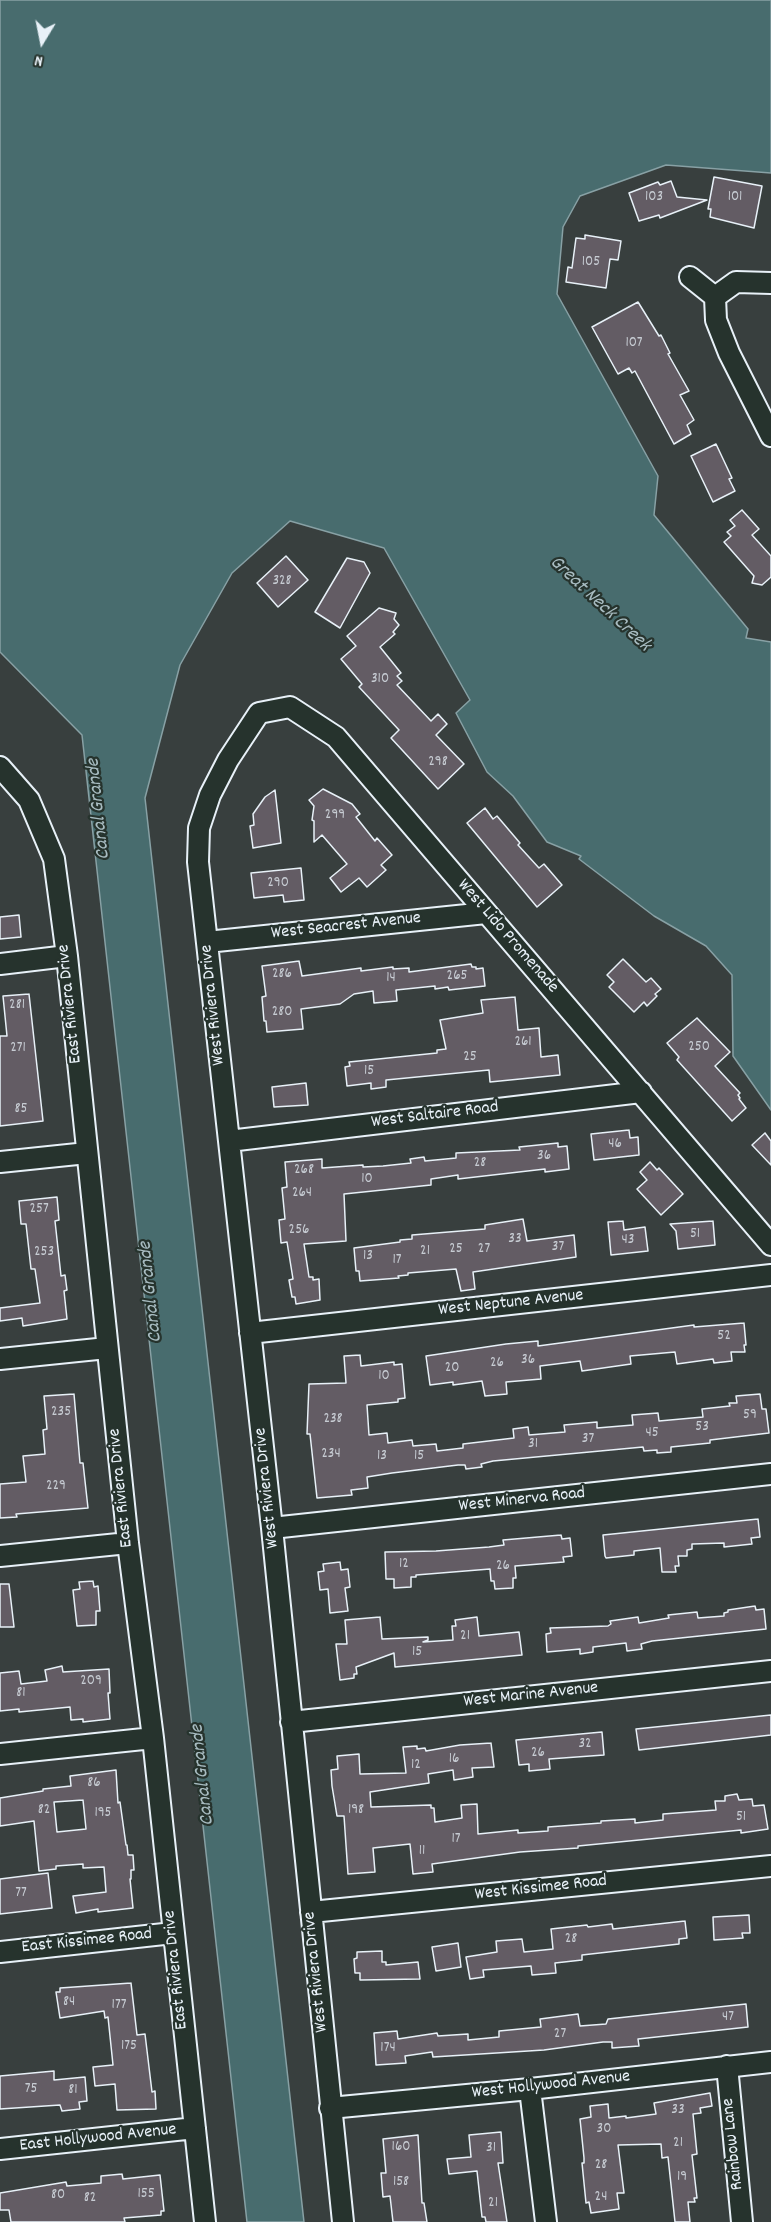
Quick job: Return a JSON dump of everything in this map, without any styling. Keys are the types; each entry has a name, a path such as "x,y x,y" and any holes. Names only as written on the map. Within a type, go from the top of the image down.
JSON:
{"street":[{"path":"690,277 715,297 716,320 729,353 771,436"},
{"path":"715,297 736,282 771,283"},
{"name":"West Lido Promenade","path":"228,760 259,713 290,707 336,737 771,1245"},
{"name":"West Riviera Drive","path":"228,760 210,795 199,828 198,862 272,1528 343,2222"},
{"name":"East Riviera Drive","path":"1,767 29,800 54,859 67,956 128,1543 153,1738 205,2222"},
{"name":"West Seacrest Avenue","path":"207,942 486,913"},
{"path":"0,963 67,956"},
{"name":"West Saltaire Road","path":"229,1141 641,1092"},
{"path":"0,1162 87,1153"},
{"name":"West Neptune Avenue","path":"250,1333 771,1275"},
{"path":"0,1359 107,1348"},
{"name":"West Minerva Road","path":"272,1528 771,1474"},
{"path":"0,1556 128,1543"},
{"name":"West Marine Avenue","path":"291,1722 771,1671"},
{"path":"0,1754 153,1738"},
{"name":"West Kissimee Road","path":"311,1912 771,1866"},
{"name":"East Kissimee Road","path":"0,1952 173,1933"},
{"name":"West Hollywood Avenue","path":"330,2108 530,2089 771,2062"},
{"name":"Rainbow Lane","path":"727,2066 742,2222"},
{"path":"530,2089 546,2222"},
{"name":"East Hollywood Avenue","path":"0,2149 195,2128"}],"water":[{"path":"0,0 771,0 771,173 666,165 580,196 563,227 557,294 658,476 654,515 748,629 746,638 771,642 771,1110 733,1056 732,975 706,946 654,916 579,859 581,856 547,842 513,796 487,772 456,713 470,700 384,548 290,521 232,573 180,665 145,798 304,2222 247,2222 82,735 0,652"}],"building":[{"path":"714,177 762,186 754,228 710,217 711,209 708,209"},
{"path":"671,181 677,197 707,200 660,218 659,215 639,221 629,193 658,182 660,185"},
{"path":"585,235 621,241 618,260 610,259 606,288 566,282 568,267 572,268 576,238 585,239"},
{"path":"638,302 659,336 661,335 670,353 668,354 689,391 680,395 694,420 687,425 691,434 674,444 635,371 632,373 629,368 618,374 592,327"},
{"path":"716,444 732,478 729,479 735,491 713,502 691,456"},
{"path":"742,510 759,529 752,535 771,556 771,577 762,585 752,583 754,576 724,542 731,536 727,532 735,526 730,520"},
{"path":"286,556 308,580 278,607 257,583"},
{"path":"347,558 364,562 370,573 340,628 315,612"},
{"path":"379,608 396,613 394,619 399,625 393,632 395,634 380,647 401,673 397,676 402,681 397,685 431,721 438,714 447,724 436,735 464,764 438,789 391,738 399,730 359,687 362,684 341,659 356,646 347,636"},
{"path":"323,789 352,804 360,814 356,817 375,841 377,838 392,855 381,865 386,870 367,887 359,878 341,892 330,878 347,864 322,835 314,842 314,821 312,820 314,806 309,800"},
{"path":"275,790 281,843 253,848 250,826 254,825 253,814 265,797"},
{"path":"485,808 493,819 497,816 520,843 518,845 539,868 544,864 562,885 537,907 467,823"},
{"path":"301,868 304,900 284,902 283,895 254,898 251,873"},
{"path":"19,915 21,937 0,939 0,917"},
{"path":"623,959 646,982 651,978 661,989 647,1006 644,1002 634,1012 609,987 614,982 607,975"},
{"path":"299,961 302,976 361,968 361,971 393,967 393,969 409,968 409,972 471,964 476,969 483,968 485,986 449,990 448,987 435,989 435,986 396,990 397,1001 374,1003 373,991 354,994 340,1004 301,1009 303,1029 267,1032 262,997 266,996 262,966"},
{"path":"29,994 43,1121 0,1126 0,1036 7,1036 3,996"},
{"path":"515,997 518,1030 539,1028 541,1057 558,1055 560,1075 490,1082 489,1070 386,1080 386,1087 371,1089 371,1083 347,1086 345,1067 350,1066 349,1062 437,1053 437,1050 446,1049 440,1020 483,1013 481,1000"},
{"path":"697,1018 730,1052 715,1066 740,1093 739,1099 746,1108 732,1121 677,1060 679,1057 667,1043"},
{"path":"306,1083 308,1105 274,1107 272,1087"},
{"path":"629,1130 630,1138 638,1137 639,1155 594,1160 591,1134"},
{"path":"765,1133 771,1141 771,1165 752,1145"},
{"path":"558,1143 558,1147 567,1146 569,1169 545,1172 545,1169 458,1179 458,1175 431,1179 431,1185 344,1194 346,1241 304,1244 309,1277 313,1277 313,1280 319,1279 320,1300 296,1304 295,1297 292,1297 289,1280 293,1279 287,1242 281,1243 279,1220 285,1219 282,1188 287,1187 285,1162 322,1159 322,1168 383,1166 411,1163 410,1159 424,1157 425,1161 456,1158 456,1153 520,1150 519,1147"},
{"path":"650,1162 657,1170 659,1168 683,1194 661,1215 637,1189 647,1180 640,1172"},
{"path":"57,1197 59,1220 55,1221 61,1276 65,1275 67,1290 64,1291 67,1319 23,1326 22,1318 0,1321 0,1308 40,1303 35,1269 31,1269 26,1224 21,1224 19,1201"},
{"path":"523,1219 527,1241 574,1235 576,1257 473,1272 475,1289 461,1291 456,1269 408,1273 408,1275 398,1276 399,1278 360,1281 359,1271 356,1271 354,1248 400,1242 400,1240 412,1239 412,1235 485,1229 485,1225"},
{"path":"623,1221 624,1230 645,1227 648,1251 611,1255 608,1222"},
{"path":"713,1221 715,1245 678,1249 676,1231 670,1224"},
{"path":"744,1323 745,1352 731,1352 732,1361 714,1363 713,1359 677,1364 675,1352 630,1356 631,1364 582,1371 580,1361 540,1366 541,1379 506,1382 507,1394 485,1396 482,1381 430,1385 426,1356 506,1344 538,1341 538,1346 694,1325 694,1327"},
{"path":"360,1355 361,1366 394,1362 394,1365 402,1364 405,1398 398,1399 398,1402 367,1405 369,1435 387,1433 388,1443 412,1440 413,1446 436,1444 437,1451 463,1448 463,1444 514,1438 513,1429 528,1427 529,1435 565,1432 564,1425 597,1422 597,1428 633,1425 632,1415 658,1413 659,1421 703,1417 702,1409 730,1406 729,1403 737,1403 736,1396 760,1394 762,1409 766,1409 769,1433 671,1447 671,1452 644,1451 643,1447 493,1461 481,1464 482,1467 466,1469 465,1465 458,1465 392,1473 367,1477 368,1488 351,1490 352,1495 317,1498 310,1434 307,1434 309,1384 346,1383 344,1356"},
{"path":"74,1394 80,1463 83,1463 88,1508 16,1514 17,1517 0,1518 0,1484 26,1482 23,1456 45,1454 43,1430 47,1429 44,1396"},
{"path":"758,1519 760,1537 751,1538 752,1544 724,1547 724,1543 692,1544 692,1549 687,1550 687,1556 678,1556 679,1566 675,1566 676,1572 662,1572 660,1548 634,1551 634,1555 606,1558 605,1556 603,1535"},
{"path":"561,1535 562,1539 570,1538 572,1556 563,1557 564,1562 515,1566 516,1578 513,1578 513,1588 495,1589 494,1581 491,1581 490,1569 416,1575 416,1577 411,1577 411,1587 394,1588 394,1579 386,1579 385,1552 489,1547 504,1545 503,1540"},
{"path":"340,1562 341,1570 348,1569 350,1587 345,1588 348,1611 330,1613 328,1589 320,1590 318,1572 324,1571 323,1564"},
{"path":"93,1581 94,1587 98,1586 100,1611 96,1611 96,1625 77,1626 73,1590 80,1589 79,1582"},
{"path":"0,1584 9,1584 14,1627 0,1627"},
{"path":"755,1606 756,1610 764,1609 766,1629 652,1641 641,1644 642,1649 627,1651 626,1643 593,1647 593,1652 580,1654 580,1649 547,1652 546,1634 551,1633 550,1628 608,1626 611,1624 610,1621 638,1617 639,1623 669,1618 668,1615 697,1612 698,1618 724,1616 728,1610"},
{"path":"380,1617 382,1639 428,1637 428,1640 423,1642 453,1640 452,1626 456,1626 455,1620 477,1617 479,1636 519,1632 522,1655 395,1667 394,1653 356,1667 357,1674 354,1674 354,1678 340,1680 336,1644 347,1644 345,1620"},
{"path":"62,1666 63,1672 109,1669 110,1719 83,1722 83,1719 71,1720 70,1707 19,1712 19,1709 0,1711 0,1673 19,1671 21,1684 47,1681 45,1670"},
{"path":"771,1715 771,1735 639,1750 636,1729"},
{"path":"602,1732 604,1755 549,1759 550,1769 529,1771 529,1764 519,1765 516,1740"},
{"path":"491,1743 494,1767 472,1768 473,1777 454,1780 453,1770 428,1774 429,1783 370,1792 371,1807 431,1805 431,1808 434,1808 435,1822 462,1818 461,1805 477,1804 478,1834 518,1830 518,1833 548,1831 548,1827 601,1823 601,1821 635,1819 635,1823 663,1820 663,1814 716,1810 715,1801 725,1801 725,1796 737,1794 739,1800 752,1799 753,1806 764,1805 768,1829 520,1852 432,1864 433,1872 413,1874 410,1844 373,1848 375,1872 348,1874 344,1816 337,1816 332,1786 331,1770 338,1769 337,1756 359,1754 360,1774 406,1773 403,1747 417,1746 417,1749 425,1748 426,1751 460,1745"},
{"path":"116,1770 118,1803 120,1802 128,1855 133,1855 134,1870 131,1870 130,1879 133,1908 98,1912 98,1909 76,1913 73,1896 106,1892 104,1867 83,1868 83,1864 56,1866 56,1869 39,1871 34,1821 0,1826 0,1798 71,1786 70,1776","holes":["83,1800 86,1829 57,1832 54,1802"]},
{"path":"48,1873 52,1908 0,1914 0,1879"},
{"path":"749,1915 750,1933 742,1933 743,1938 714,1940 713,1917"},
{"path":"685,1921 687,1938 679,1939 679,1944 582,1955 582,1960 555,1963 556,1973 532,1975 531,1966 483,1970 484,1977 470,1979 466,1957 497,1952 496,1941 522,1939 524,1952 553,1949 551,1929 612,1924 613,1929"},
{"path":"458,1943 461,1967 436,1971 432,1947"},
{"path":"382,1951 382,1962 386,1962 386,1965 418,1962 420,1979 360,1980 360,1973 355,1973 354,1959 357,1958 357,1952"},
{"path":"131,1983 137,2035 145,2034 156,2109 117,2110 115,2084 95,2086 93,2067 113,2065 108,2017 105,2018 104,2011 60,2018 56,1992 60,1992 60,1988"},
{"path":"746,2004 748,2027 638,2039 639,2046 612,2048 612,2042 603,2042 544,2050 433,2057 432,2052 405,2056 406,2063 376,2065 374,2033 397,2031 398,2039 437,2033 438,2036 468,2034 468,2040 499,2037 499,2031 541,2027 540,2019 578,2014 580,2026 606,2024 608,2019"},
{"path":"54,2071 54,2080 85,2077 87,2101 79,2102 80,2109 62,2111 60,2105 0,2109 0,2076"},
{"path":"710,2093 712,2106 700,2108 701,2113 693,2114 697,2154 692,2155 697,2198 694,2198 695,2202 688,2202 690,2222 675,2222 668,2157 662,2158 661,2144 618,2145 624,2193 617,2193 619,2209 591,2213 589,2202 586,2203 580,2119 591,2117 590,2106 608,2104 609,2118 626,2116 626,2118 656,2114 654,2103"},
{"path":"501,2132 503,2163 498,2163 507,2222 486,2222 485,2217 482,2217 477,2171 449,2174 447,2159 471,2157 469,2135"},
{"path":"418,2135 422,2203 424,2203 427,2222 393,2222 390,2196 383,2197 381,2173 386,2173 383,2139"},
{"path":"122,2174 123,2179 160,2175 164,2211 161,2211 161,2215 124,2218 125,2222 11,2222 9,2210 0,2210 0,2193 66,2182 67,2186 101,2183 101,2176"}],"water label":[{"name":"Great Neck Creek","path":"599,605"},
{"name":"Canal Grande","path":"100,809"},
{"name":"Canal Grande","path":"152,1292"},
{"name":"Canal Grande","path":"204,1775"}]}
